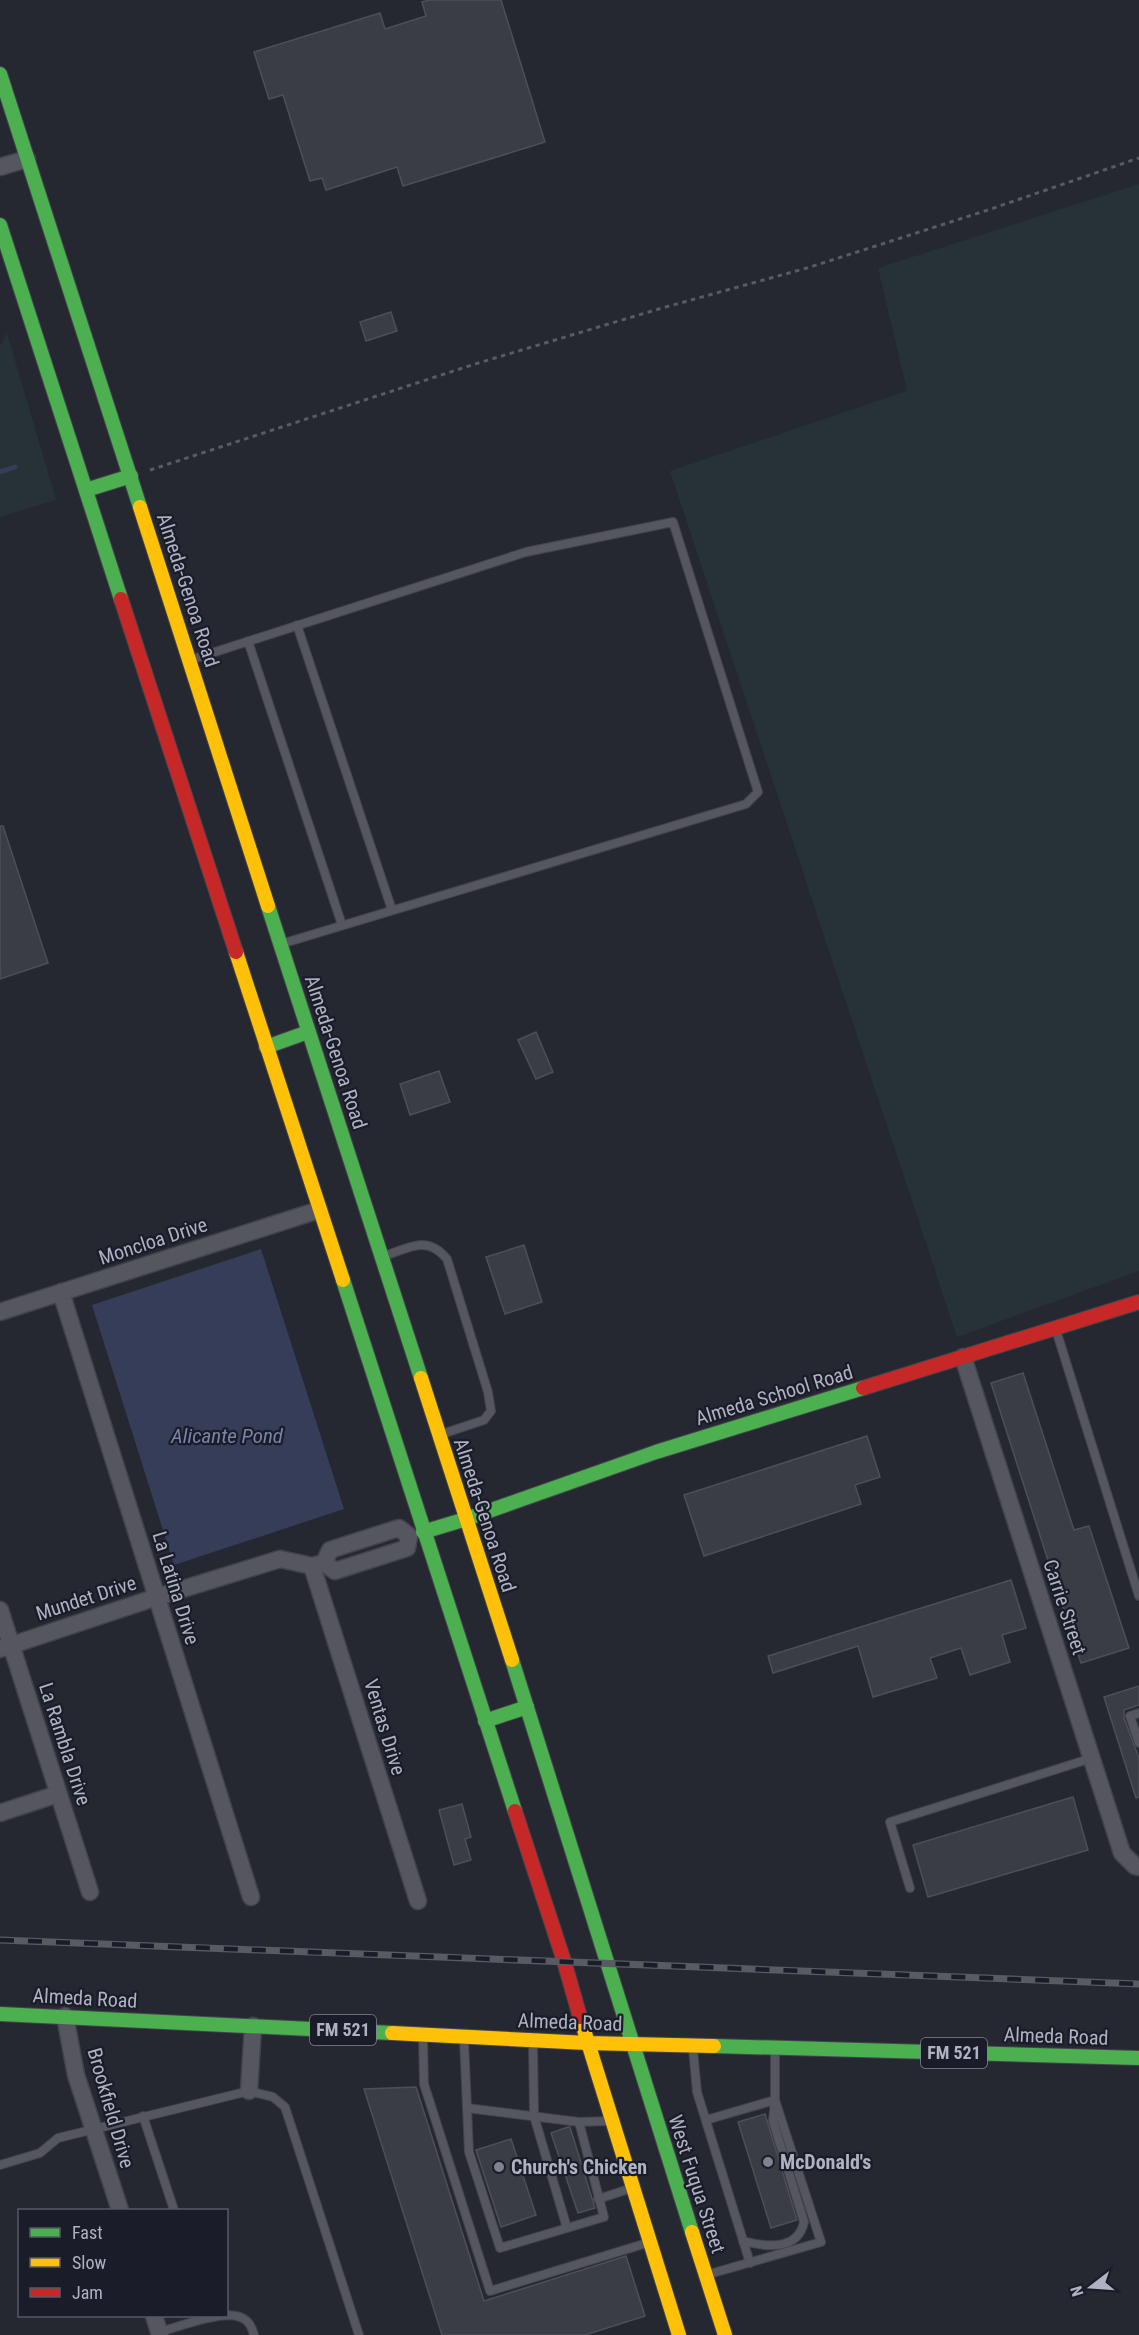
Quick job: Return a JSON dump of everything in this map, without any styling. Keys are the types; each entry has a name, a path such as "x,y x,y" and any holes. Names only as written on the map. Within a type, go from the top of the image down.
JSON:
{"main road":[{"name":"Almeda-Genoa Road","path":"0,74 527,1707 632,2044"},
{"path":"0,225 319,1210 416,1534 485,1721 564,1961 587,2043 680,2335"},
{"path":"86,490 131,476"},
{"path":"266,1047 308,1032"},
{"name":"Almeda School Road","path":"416,1534 466,1519 656,1452 1139,1302"},
{"path":"485,1721 527,1707"},
{"name":"Almeda Road","path":"0,2014 587,2043 1139,2058"},
{"name":"West Fuqua Street","path":"632,2044 725,2335"}],"street":[{"path":"0,167 27,159"},
{"name":"Moncloa Drive","path":"0,1312 319,1210"},
{"name":"La Latina Drive","path":"61,1292 251,1897"},
{"name":"Carrie Street","path":"963,1357 1122,1853 1137,1866"},
{"path":"318,1564 330,1550 399,1528 416,1534"},
{"name":"Mundet Drive","path":"6,1647 280,1559 318,1564 335,1571 407,1548 416,1534"},
{"name":"Ventas Drive","path":"318,1564 418,1901"},
{"name":"La Rambla Drive","path":"0,1610 6,1647 90,1892"},
{"path":"0,1813 58,1794"},
{"name":"Brookfield Drive","path":"66,2016 76,2075 119,2209"},
{"path":"249,2091 253,2026"},
{"path":"154,2317 160,2334"}],"lane":[{"path":"189,660 526,552 674,522 758,792 746,804 280,944"},
{"path":"297,625 392,910"},
{"path":"248,641 342,925"},
{"path":"381,1257 419,1244 439,1249 447,1259 488,1392 491,1411 484,1420 439,1435"},
{"path":"1055,1328 1139,1596"},
{"path":"366,1539 373,1559"},
{"path":"1139,1713 1130,1716 1139,1743"},
{"path":"910,1888 890,1822 1092,1758"},
{"path":"422,2034 424,2084 490,2291 650,2242"},
{"path":"464,2037 469,2152 500,2248 604,2217 579,2122"},
{"path":"533,2040 534,2116 567,2228"},
{"path":"693,2046 697,2092 750,2263"},
{"path":"743,2241 760,2246 774,2246 790,2242 802,2230 804,2222 773,2121 776,2100 775,2048"},
{"path":"0,2165 40,2153 58,2138 93,2128 249,2091 273,2097 285,2107 359,2335"},
{"path":"706,2120 776,2100"},
{"path":"706,2275 821,2242 776,2100"},
{"path":"467,2108 579,2122 612,2121"},
{"path":"143,2116 173,2209"},
{"path":"598,2199 633,2188"},
{"path":"228,2316 240,2316 251,2325 254,2335"},
{"path":"160,2334 213,2317"}],"path":[{"path":"131,476 476,364 662,308 807,268 977,214 1139,158"}],"shaded area":[{"path":"1139,184 1139,1271 957,1337 670,471 907,391 878,268"},
{"path":"7,333 56,500 0,517 0,346"}],"water":[{"name":"Alicante Pond","path":"261,1249 344,1509 174,1565 92,1305"}],"building":[{"path":"429,0 501,0 545,142 403,186 397,167 326,190 322,178 310,181 283,95 269,99 254,52 380,13 385,29 426,16 422,2"},
{"path":"391,312 397,331 366,341 360,322"},
{"path":"0,826 3,826 48,963 0,979"},
{"path":"536,1032 553,1072 536,1079 518,1040"},
{"path":"439,1071 450,1102 410,1115 400,1084"},
{"path":"524,1245 542,1302 505,1314 486,1257"},
{"path":"1023,1373 1074,1530 1089,1526 1129,1648 1081,1663 991,1383"},
{"path":"867,1436 880,1477 855,1485 861,1504 704,1556 684,1495"},
{"path":"1011,1580 1026,1628 1002,1635 1010,1662 970,1675 961,1648 930,1658 937,1678 873,1697 858,1646 773,1673 768,1656"},
{"path":"1139,1686 1139,1705 1124,1710 1124,1718 1139,1758 1139,1797 1136,1798 1104,1697"},
{"path":"1073,1797 1088,1850 928,1897 913,1845"},
{"path":"462,1804 471,1837 465,1839 471,1860 454,1865 439,1810"},
{"path":"416,2087 484,2301 626,2256 645,2316 585,2335 442,2335 364,2089"},
{"path":"765,2114 797,2220 771,2228 738,2122"},
{"path":"570,2127 595,2208 578,2213 551,2133"},
{"path":"511,2139 536,2215 501,2227 476,2150"}],"waterway":[{"path":"0,472 15,467"}],"railway":[{"path":"0,1940 1139,1984"}],"traffic: fast":[{"path":"0,74 140,507"},
{"path":"0,225 121,599"},
{"path":"86,490 131,476"},
{"path":"268,906 421,1378"},
{"path":"266,1047 308,1032"},
{"path":"343,1280 515,1811"},
{"path":"423,1532 656,1452 863,1388"},
{"path":"512,1660 692,2232"},
{"path":"485,1721 527,1707"},
{"path":"0,2014 392,2033"},
{"path":"714,2046 1139,2058"}],"traffic: slow":[{"path":"140,507 268,906"},
{"path":"236,952 343,1280"},
{"path":"421,1378 512,1660"},
{"path":"580,2017 679,2335"},
{"path":"392,2033 587,2043 714,2046"},
{"path":"692,2232 725,2335"}],"traffic: jam":[{"path":"121,599 236,952"},
{"path":"863,1388 1139,1302"},
{"path":"515,1811 580,2017"}],"place":[{"name":"McDonald's","path":"768,2162"},
{"name":"Church's Chicken","path":"499,2167"}]}
